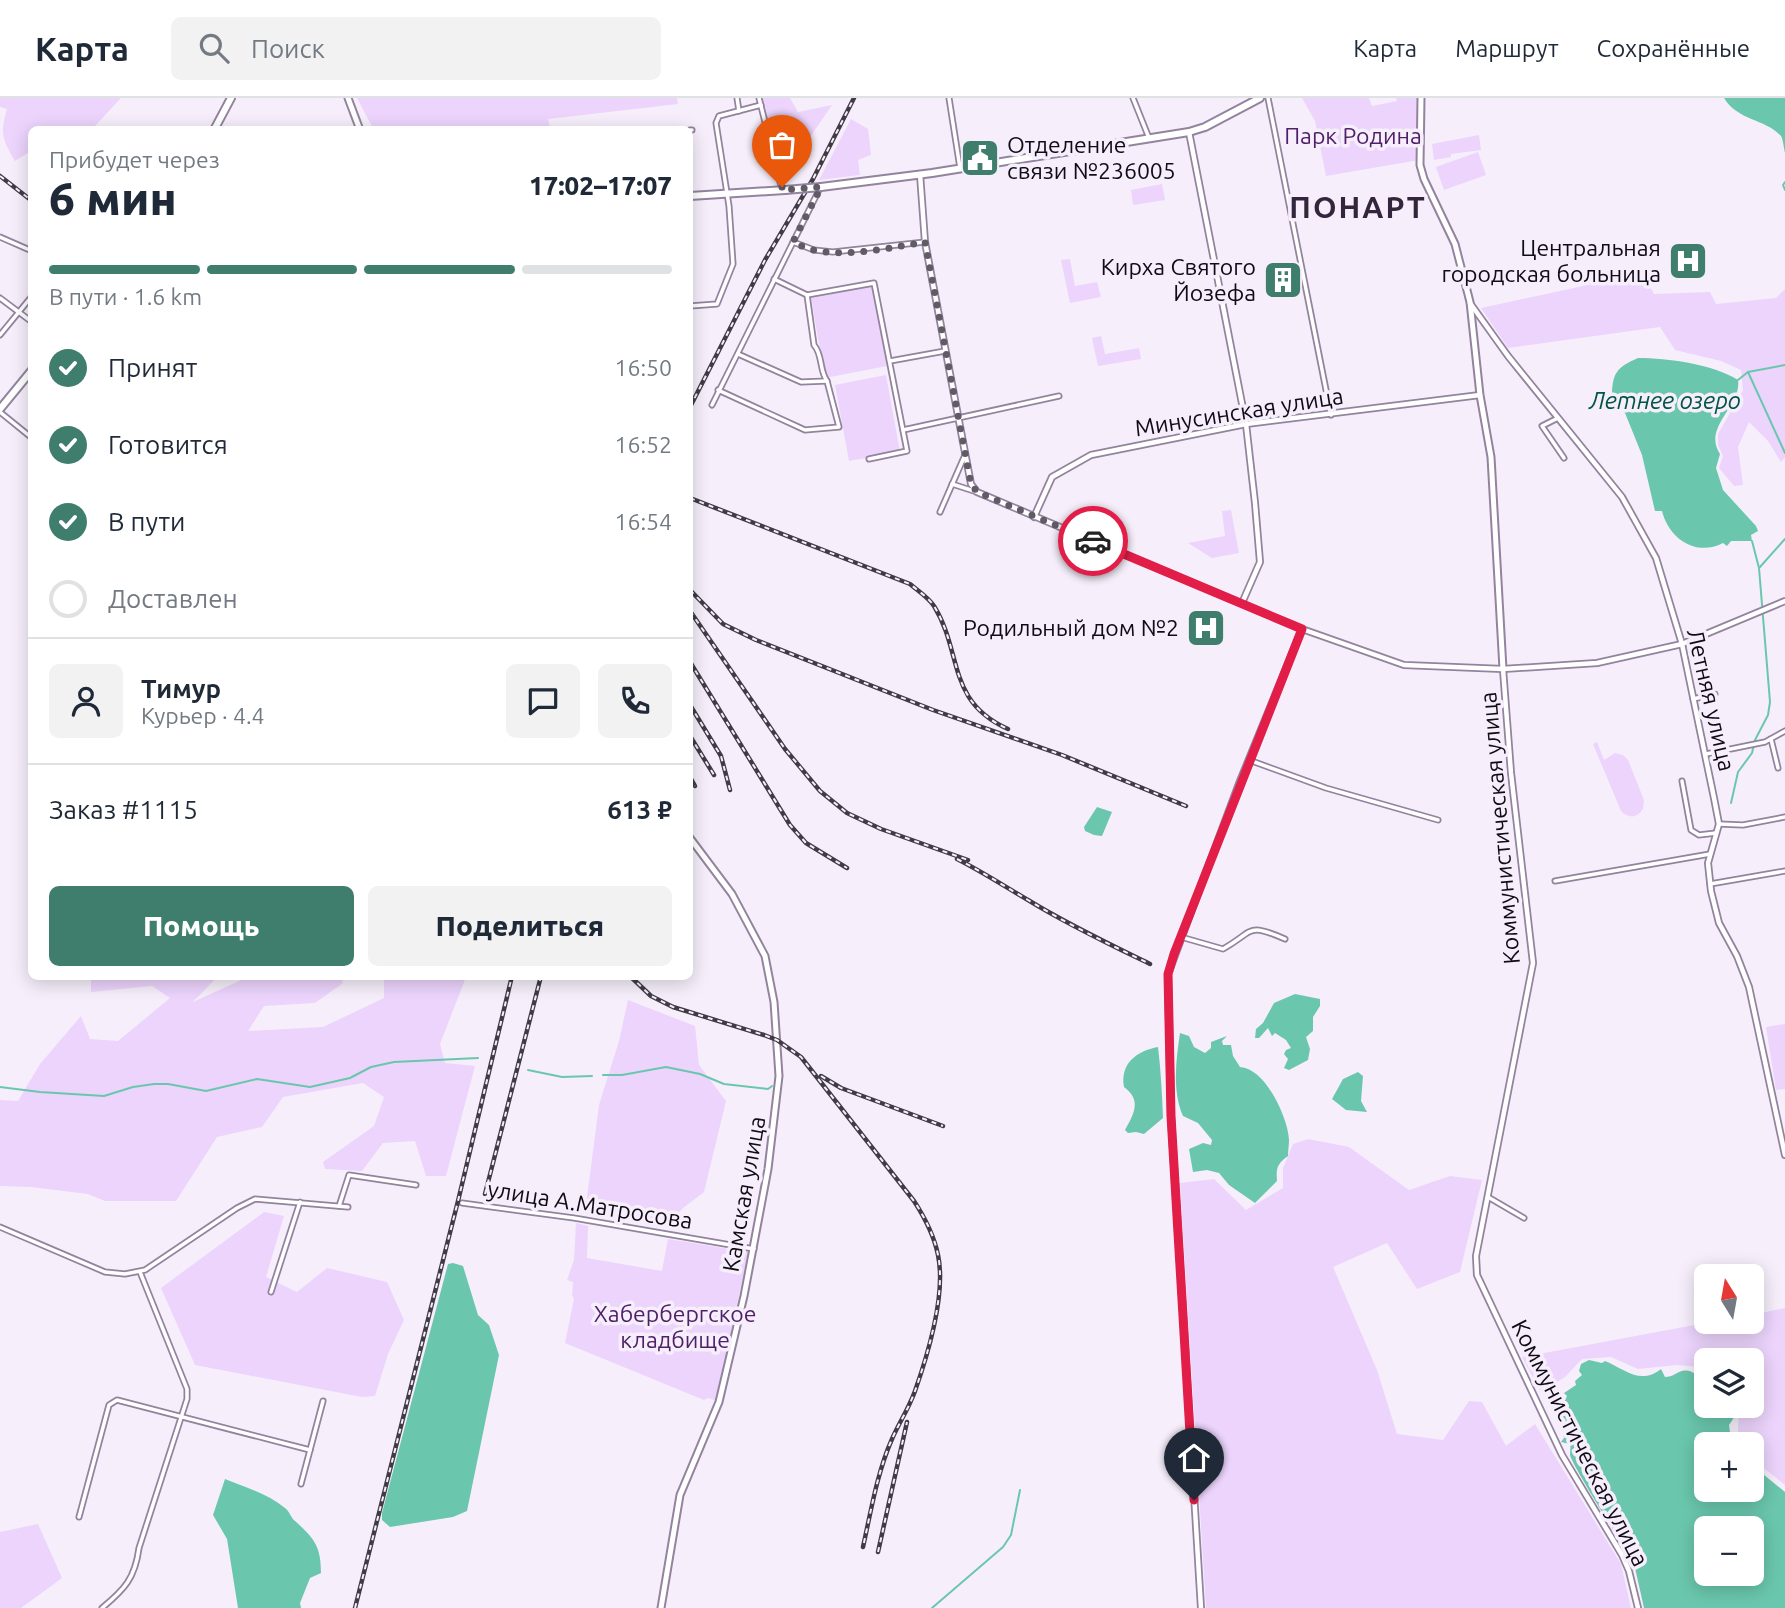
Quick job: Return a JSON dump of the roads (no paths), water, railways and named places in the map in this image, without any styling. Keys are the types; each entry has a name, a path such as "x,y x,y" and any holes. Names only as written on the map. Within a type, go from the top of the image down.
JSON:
{"main road":[{"path":"216,126 231,98"},
{"path":"348,98 358,126"},
{"path":"693,196 821,187 1149,139 1205,127 1260,98"},
{"name":"Коммунистическая улица","path":"1421,98 1420,165 1423,178 1455,244 1470,302 1480,395 1490,454 1503,669"},
{"path":"0,411 28,375"},
{"name":"Камская улица","path":"661,1608 680,1495 719,1402 754,1249 778,1088 778,1040 771,984 759,942 732,894 693,842"}],"street":[{"path":"737,98 739,110"},
{"path":"760,98 783,190"},
{"path":"949,98 960,168"},
{"path":"1133,98 1149,139"},
{"path":"1268,98 1331,415"},
{"path":"693,306 717,304 733,264 732,230 716,123 719,116 761,105"},
{"path":"1189,132 1246,424 1260,562 1242,603"},
{"path":"920,174 925,242 971,484 977,492"},
{"path":"712,405 821,187"},
{"path":"0,237 28,249"},
{"path":"793,242 814,250 833,252 925,242"},
{"path":"774,279 807,295 874,283 907,451 869,459"},
{"path":"718,390 805,430 839,427 819,351 814,345 807,295"},
{"path":"0,298 28,319"},
{"path":"0,335 28,301"},
{"name":"Летняя улица","path":"1470,302 1508,356 1622,497 1656,558 1682,644 1718,824 1708,867 1710,884 1719,923 1749,987 1785,1155"},
{"path":"890,361 945,351"},
{"path":"737,354 802,382 827,381"},
{"name":"Минусинская улица","path":"1034,517 1052,477 1087,457 1246,424 1480,395"},
{"path":"903,430 1059,396"},
{"path":"0,411 28,435"},
{"path":"1558,418 1542,426 1564,458"},
{"path":"940,512 965,455"},
{"path":"953,484 1302,629 1404,665 1503,669 1597,663 1682,644 1785,601"},
{"path":"1201,1608 1171,1116 1168,984 1174,954 1302,629"},
{"name":"Коммунистическая улица","path":"1503,669 1511,773 1533,963 1476,1256 1477,1275 1562,1455 1622,1555 1638,1608"},
{"path":"1693,699 1715,694"},
{"path":"1706,754 1756,744 1785,731"},
{"path":"1771,739 1778,768"},
{"path":"1249,760 1438,820"},
{"path":"1682,781 1690,830 1699,835 1716,834"},
{"path":"1718,824 1743,825 1785,817"},
{"path":"1555,881 1710,854"},
{"path":"1710,884 1785,871"},
{"path":"1181,937 1223,949 1246,932 1255,929 1262,929 1284,939"},
{"path":"339,1206 349,1175 416,1185"},
{"path":"1488,1197 1524,1218"},
{"path":"0,1227 105,1272 141,1272 250,1201 260,1199 348,1207"},
{"path":"271,1292 300,1202"},
{"name":"улица А.Матросова","path":"462,1203 574,1217 754,1249"},
{"path":"102,1608 129,1583 136,1568 139,1548 187,1399 187,1389 141,1272"},
{"path":"79,1517 112,1401 117,1400 310,1450"},
{"path":"301,1484 323,1401"}],"water":[{"path":"1724,98 1785,98 1785,153 1781,136 1775,130 1744,116"},
{"name":"Летнее озеро","path":"1638,358 1690,363 1738,380 1738,390 1716,435 1720,454 1716,468 1723,490 1756,526 1758,531 1751,535 1752,541 1731,541 1727,546 1723,543 1713,547 1694,546 1677,537 1662,511 1655,511 1642,455 1625,413 1612,397 1617,372"},
{"path":"1097,807 1112,812 1102,836 1085,831 1084,827"},
{"path":"1295,994 1320,999 1320,1006 1313,1017 1313,1031 1306,1037 1310,1049 1308,1060 1289,1070 1284,1068 1288,1059 1284,1054 1291,1048 1286,1040 1275,1033 1272,1036 1268,1028 1259,1038 1255,1038 1256,1029 1263,1023 1274,1003"},
{"path":"1180,1033 1189,1036 1194,1047 1205,1053 1211,1048 1211,1042 1227,1036 1222,1041 1223,1045 1231,1045 1233,1056 1240,1067 1249,1069 1266,1084 1280,1107 1288,1130 1288,1156 1278,1167 1277,1181 1255,1203 1229,1185 1219,1173 1207,1170 1193,1172 1189,1149 1203,1143 1211,1145 1212,1140 1198,1123 1183,1116 1177,1096"},
{"path":"1158,1047 1163,1118 1144,1134 1128,1133 1125,1130 1135,1102 1124,1087 1127,1065 1137,1055"},
{"path":"1358,1072 1363,1076 1361,1101 1367,1112 1346,1110 1332,1099 1343,1079"},
{"path":"448,1264 463,1266 478,1315 489,1325 499,1355 467,1511 453,1517 390,1527 382,1520 382,1513"},
{"path":"1589,1360 1602,1363 1605,1361 1639,1376 1653,1374 1661,1369 1665,1377 1688,1371 1694,1374 1694,1418 1734,1418 1729,1425 1730,1432 1694,1432 1694,1502 1764,1502 1764,1475 1785,1492 1785,1608 1644,1608 1633,1559 1635,1552 1631,1545 1615,1532 1591,1493 1572,1460 1570,1444 1561,1442 1564,1438 1562,1411 1567,1396 1564,1393 1576,1385 1575,1381 1582,1375 1579,1371 1581,1364"},
{"path":"225,1479 278,1503 315,1543 320,1556 321,1573 310,1578 300,1603 301,1608 238,1608 227,1539 213,1515"}],"waterway":[{"path":"1785,182 1785,190"},
{"path":"1738,380 1748,372 1785,365"},
{"path":"1748,372 1785,453"},
{"path":"1760,567 1785,539"},
{"path":"1731,803 1738,772 1752,753 1755,740 1768,715 1770,702 1759,568 1752,541"},
{"path":"0,1087 104,1096 154,1084 206,1091 257,1079 310,1087 350,1078 371,1067 394,1062 478,1058"},
{"path":"603,1075 622,1075 666,1067 700,1074 724,1084 768,1089 772,1086"},
{"path":"528,1070 562,1077 592,1076"},
{"path":"932,1608 1003,1547 1011,1535 1020,1490"}],"railway":[{"path":"693,401 765,260 813,179 854,98"},
{"path":"0,176 28,198"},
{"path":"693,499 910,584 934,606 943,624 965,690 974,705 988,718 1008,729"},
{"path":"693,593 723,624 756,640 933,710 1062,755 1186,806"},
{"path":"693,615 785,749 820,791 847,813 881,829 968,860"},
{"path":"693,667 790,825 806,843 847,868"},
{"path":"693,710 721,756 730,790"},
{"path":"693,741 714,775"},
{"path":"693,782 695,786"},
{"path":"957,859 1058,917 1150,964"},
{"path":"355,1608 511,980"},
{"path":"485,1194 540,980"},
{"path":"634,980 651,996 673,1007 777,1040 801,1057 914,1201 932,1234 940,1270 938,1305 915,1391 882,1465 863,1547"},
{"path":"821,1076 841,1088 943,1126"},
{"path":"878,1552 907,1422"}],"place":[{"name":"Отделение связи №236005","path":"980,158"},
{"name":"Центральная городская больница","path":"1688,261"},
{"name":"Кирха Святого Йозефа","path":"1283,280"},
{"name":"Родильный дом №2","path":"1206,628"}],"district":[{"name":"ПОНАРТ","path":"1358,208"}],"park label":[{"name":"Парк Родина","path":"1353,136"},
{"name":"Хабербергское кладбище","path":"675,1327"}]}
